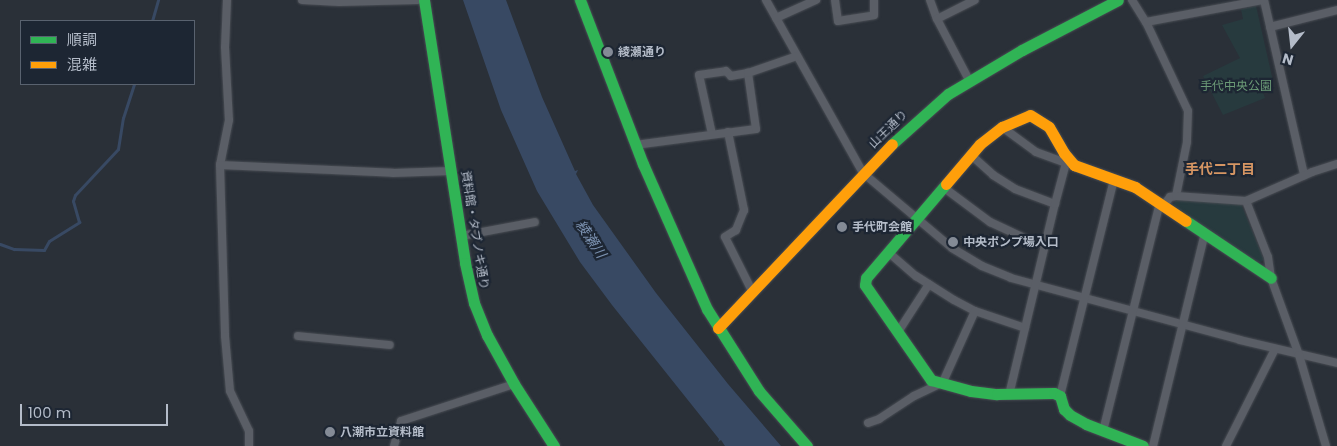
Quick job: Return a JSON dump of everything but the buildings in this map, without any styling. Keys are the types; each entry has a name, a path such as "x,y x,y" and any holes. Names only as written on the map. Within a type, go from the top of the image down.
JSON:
{"street":[{"path":"227,0 225,47 229,120 220,165 225,336 230,391 249,431 249,446"},
{"path":"302,0 418,0"},
{"name":"資料館・タブノキ通り","path":"424,0 461,236 474,303 487,335 514,384 554,446"},
{"path":"580,0 635,144 707,309 759,390 807,446"},
{"path":"766,0 863,172 916,220 952,248 998,274 1275,349 1337,363"},
{"path":"776,18 816,0"},
{"path":"835,0 838,21 874,15 874,0"},
{"path":"930,0 937,20 969,80"},
{"path":"937,20 975,0"},
{"name":"山王通り","path":"718,328 863,172 906,130 948,94 969,80 1118,0"},
{"path":"1132,0 1146,22 1188,111 1187,142 1176,196"},
{"path":"1146,22 1264,0 1304,175"},
{"path":"1270,27 1337,10"},
{"path":"712,134 699,75 726,72 731,76 748,73 797,56"},
{"path":"635,144 756,129 748,73"},
{"path":"1009,395 1055,204 1068,162 1049,127 1035,116 1030,115 1002,127 984,140 866,278 865,285 931,380 941,384 1009,395 1054,392 1060,396"},
{"path":"1002,127 1036,152 1135,187 1162,203 1271,278"},
{"path":"728,132 744,210 736,230 725,237 752,291"},
{"path":"971,155 993,175 1015,189 1055,204"},
{"path":"1104,431 1162,203 1170,197 1176,196 1246,200 1304,175 1337,164"},
{"path":"220,165 394,173 452,171"},
{"path":"1114,180 1060,396 1064,409 1070,415 1143,446"},
{"path":"944,187 990,222 1026,239 1045,244"},
{"path":"1246,200 1268,257 1271,278 1299,355 1326,446"},
{"path":"461,236 535,222"},
{"path":"1152,446 1205,233"},
{"path":"888,252 929,284 975,311 1025,328"},
{"path":"898,332 929,284"},
{"path":"868,423 879,420 914,396 941,384 975,311"},
{"path":"298,336 390,345"},
{"path":"1226,446 1275,349"},
{"path":"394,446 402,421 514,384"}],"green space":[{"name":"手代中央公園","path":"1256,6 1273,81 1261,87 1265,98 1223,115 1203,76 1240,58 1222,25 1243,19 1241,9"},
{"path":"1176,200 1241,204 1264,260 1259,263 1173,205"}],"water":[{"name":"綾瀬川","path":"463,0 506,0 542,97 575,171 578,170 576,174 593,205 656,293 728,384 781,446 725,446 721,440 718,442 719,439 580,262 537,191 501,110"}],"waterway":[{"path":"152,20 158,0"},
{"path":"0,244 14,249 44,250 49,241 79,222 73,201 75,195 118,149 123,118 134,85"}],"traffic: fast":[{"path":"424,0 465,263 474,303 487,335 514,384 554,446"},
{"path":"580,0 643,164 707,309 759,391 807,446"},
{"path":"892,144 948,94 1022,50 1118,0"},
{"path":"946,184 866,278 865,285 931,380 971,391 997,394 1054,393 1060,396 1064,409 1070,415 1086,424 1143,446"},
{"path":"1186,221 1271,278"}],"traffic: slow":[{"path":"946,184 980,144 1002,127 1030,115 1049,127 1064,153 1074,165 1135,187 1186,221"},
{"path":"718,328 892,144"}],"place":[{"name":"綾瀬通り","path":"608,52"},
{"name":"手代町会館","path":"842,227"},
{"name":"中央ポンプ場入口","path":"953,242"},
{"name":"八潮市立資料館","path":"330,432"}],"district":[{"name":"手代二丁目","path":"1220,169"}]}
